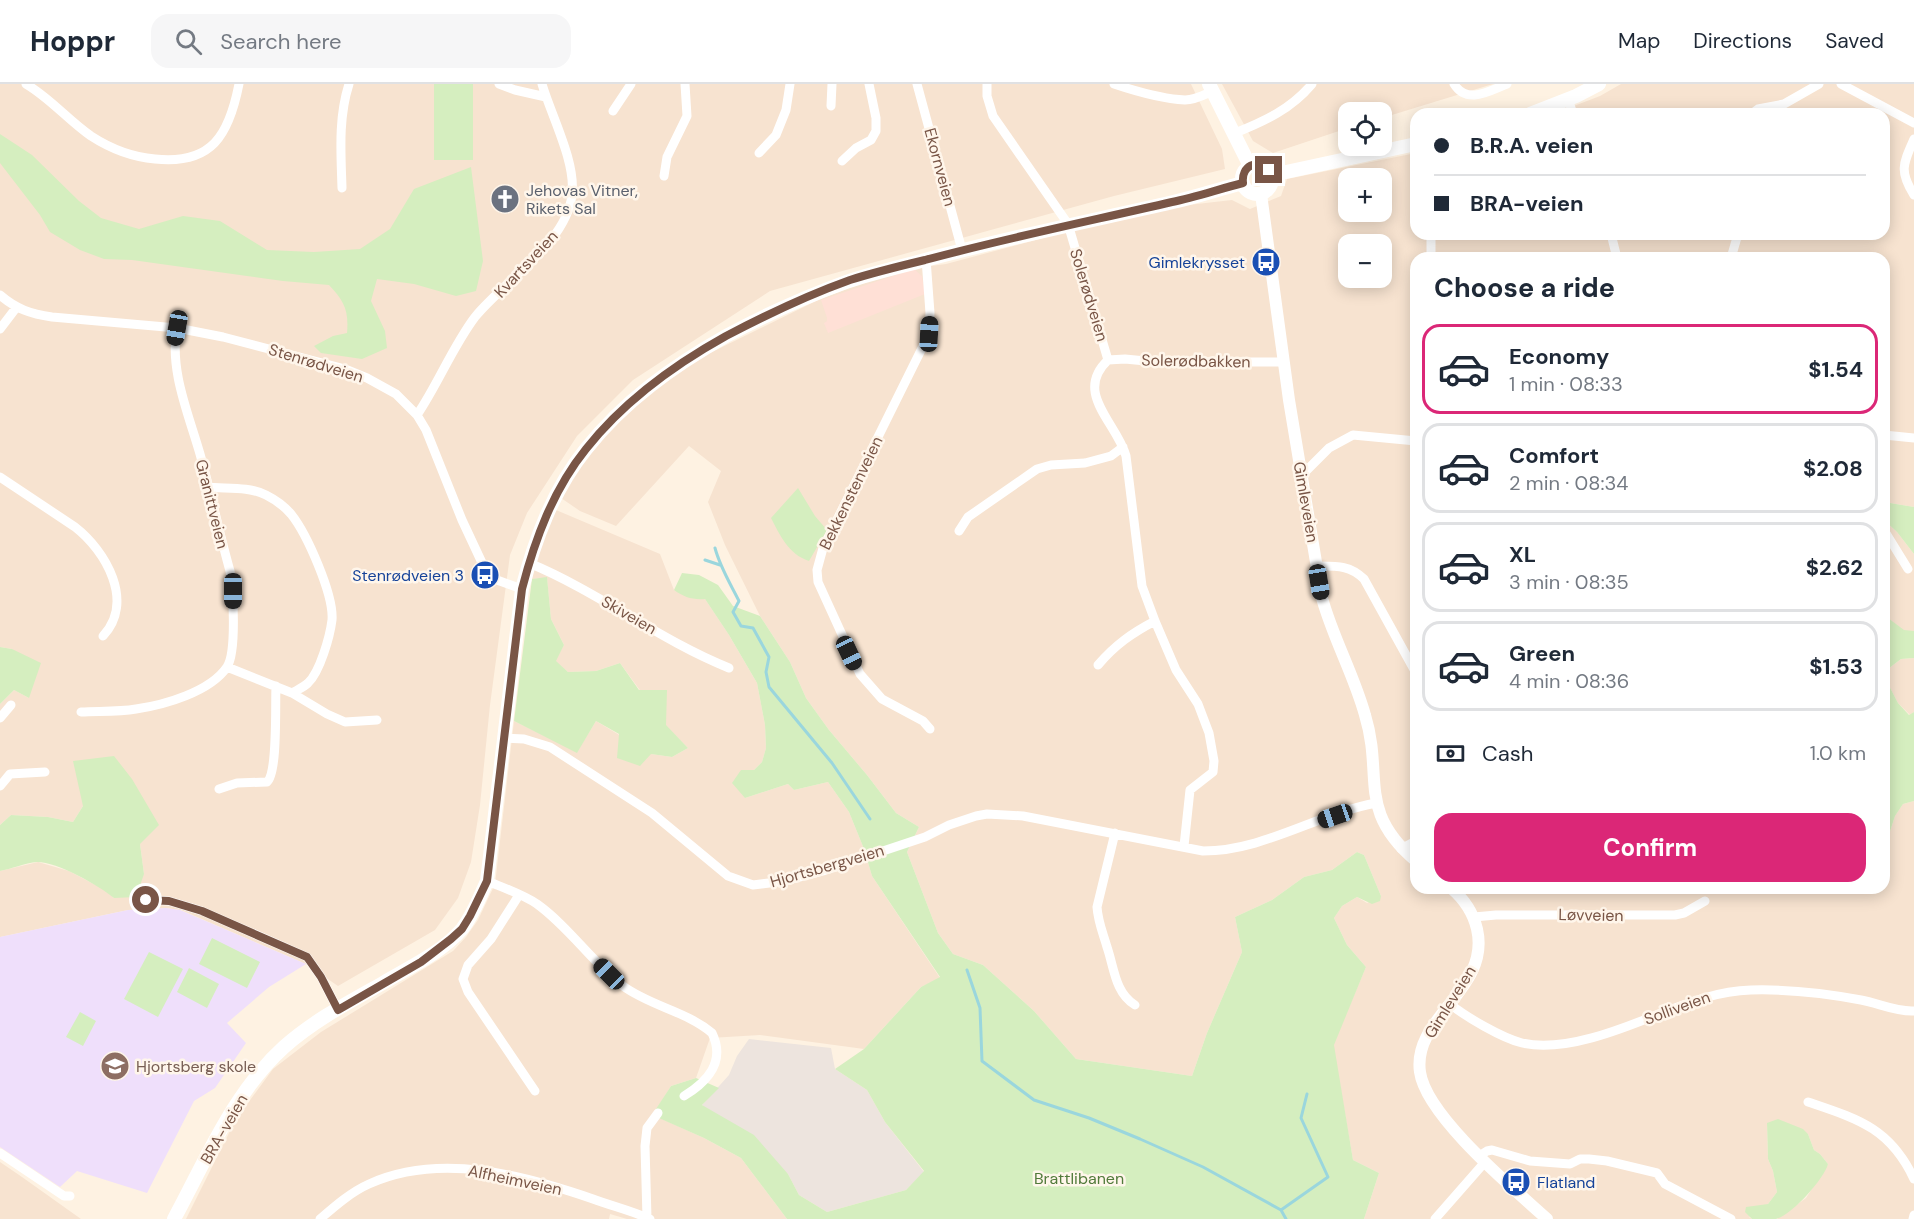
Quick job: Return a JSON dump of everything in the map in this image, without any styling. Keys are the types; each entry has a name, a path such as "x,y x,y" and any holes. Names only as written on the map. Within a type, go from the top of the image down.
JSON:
{"main road":[{"path":"1543,108 1599,84"},
{"path":"1211,88 1250,166"},
{"path":"1272,175 1410,145"},
{"path":"1260,164 1266,166 1272,175 1271,186 1262,194 1250,192 1243,183 1243,173 1250,166 1260,164"},
{"name":"BRA-veien","path":"174,1219 245,1092 284,1047 300,1033 421,962 462,929 470,916 487,881 522,589 536,539 557,493 585,450 619,412 649,385 695,353 793,303 856,279 962,250 1176,201 1243,183"}],"street":[{"path":"26,84 55,105 76,125 106,145 141,158 173,161 206,152 213,145 228,125 236,103 239,84"},
{"path":"342,188 341,127 345,95 349,84"},
{"path":"499,84 546,97"},
{"name":"Kvartsveien","path":"417,415 433,392 476,317 556,234 564,220 572,198 573,183 567,156 542,84"},
{"path":"613,111 631,84"},
{"path":"664,176 667,157 687,116 685,84"},
{"path":"759,153 776,135 786,110 790,84"},
{"path":"831,106 832,84"},
{"path":"842,161 856,148 871,140 876,131 876,118 869,84"},
{"name":"Ekornveien","path":"917,84 962,250"},
{"name":"Solerødveien","path":"987,84 987,96 993,116 1068,225 1108,360 1098,373 1094,386 1095,394 1099,406 1124,447 1142,586 1176,670 1198,704 1209,733 1214,761 1213,772 1190,790 1184,846"},
{"path":"1114,84 1186,100 1201,97 1211,88"},
{"path":"1234,133 1287,109 1301,98 1312,84"},
{"path":"1454,84 1464,95 1479,95 1507,84"},
{"path":"1763,108 1784,104 1819,84"},
{"path":"1840,84 1886,108"},
{"path":"1574,108 1575,93"},
{"path":"1890,110 1914,123"},
{"path":"1914,139 1904,161 1903,172 1914,195"},
{"name":"Gimleveien","path":"1262,194 1283,362 1326,614 1366,715 1376,803 1386,828 1401,849 1410,856"},
{"name":"Bekkenstenveien","path":"926,259 930,304 929,334 823,548 817,570 818,582 824,598 860,674 882,699 923,721 930,729"},
{"name":"Stenrødveien","path":"0,295 16,308 33,314 177,328 223,337 345,369 396,394 417,415 426,430 462,520 484,567 497,580 522,589"},
{"path":"0,329 16,308"},
{"name":"Granittveien","path":"177,328 174,343 175,360 230,571 233,591 231,656 227,667"},
{"name":"Solerødbakken","path":"1108,360 1125,359 1156,363 1283,362"},
{"path":"1301,476 1329,448 1353,435 1410,440"},
{"path":"1890,436 1914,438"},
{"path":"959,531 968,517 1037,469 1051,465 1085,463 1111,456 1124,447"},
{"path":"0,477 75,527 104,558 110,571 117,609 111,628 103,636"},
{"path":"207,487 247,489 268,495 290,513 307,540 331,605 332,618 321,659 309,683 292,693"},
{"path":"1890,540 1908,569"},
{"name":"Skiveien","path":"529,563 619,609 698,656 729,668"},
{"path":"1317,566 1351,568 1364,579 1410,662"},
{"path":"1098,664 1127,636 1155,621"},
{"path":"81,712 136,709 182,698 208,684 227,667 292,693 345,722 377,720"},
{"path":"219,789 237,783 267,782 271,778 274,764 276,686"},
{"path":"0,718 11,705"},
{"name":"Hjortsbergveien","path":"505,738 524,739 550,747 652,813 728,876 753,885 785,881 823,871 925,837 949,825 976,816 1023,816 1216,851 1249,845 1376,803"},
{"path":"0,786 10,774 45,772"},
{"path":"1115,833 1099,895 1097,918 1118,984 1128,1001 1135,1005"},
{"path":"1401,849 1410,844"},
{"path":"487,881 519,895 548,913 624,987 654,1004 698,1023 712,1033 716,1047 712,1072 684,1096"},
{"name":"Gimleveien","path":"1458,894 1474,917 1479,950 1475,968 1468,981 1427,1036 1420,1062 1420,1072 1427,1093 1437,1108 1482,1159 1547,1219"},
{"path":"519,895 491,939 468,965 463,979 468,992 535,1091"},
{"path":"146,900 169,901 202,911 307,957 321,977 338,1010"},
{"name":"Løvveien","path":"1474,917 1675,915 1684,913 1705,901"},
{"name":"Solliveien","path":"1450,1004 1512,1040 1524,1044 1544,1045 1600,1036 1703,997 1726,992 1781,991 1826,994 1904,1011 1914,1011"},
{"path":"1808,1102 1846,1114 1878,1131 1897,1151 1914,1179"},
{"name":"Alfheimveien","path":"320,1219 339,1203 368,1185 403,1174 452,1168 544,1182 648,1218 645,1146 647,1128 658,1113"},
{"path":"1435,1219 1482,1159 1492,1150 1530,1161 1570,1164 1580,1159 1589,1159 1657,1173 1665,1184 1731,1219"},
{"path":"0,1153 64,1196 70,1196"}],"shaded area":[{"path":"0,84 1191,84 1222,149 1225,169 1114,196 770,291 633,380 577,436 527,513 510,555 490,705 480,805 471,862 458,898 435,930 338,986 306,964 181,910 166,908 128,910 0,937 0,871 38,862 69,871 105,890 114,898 144,874 140,844 83,806 73,822 48,817 11,815 0,825 0,704 14,690 29,698 12,649 0,647"},
{"path":"1222,84 1493,84 1392,115 1392,102 1338,102 1338,131 1273,153 1253,141"},
{"path":"1621,84 1914,84 1914,507 1890,503 1890,252 1410,252 1410,894 1890,894 1890,831 1895,816 1903,804 1914,801 1914,1219 1777,1219 1806,1198 1828,1164 1814,1150 1808,1134 1767,1123 1768,1159 1777,1192 1768,1204 1749,1217 1752,1219 1364,1219 1379,1173 1353,1160 1333,1045 1366,967 1347,945 1334,918 1342,906 1357,897 1367,903 1381,896 1364,855 1357,852 1332,870 1304,877 1272,900 1235,917 1242,952 1207,1033 1192,1076 1076,1059 1034,1011 983,965 953,954 938,933 907,852 919,827 896,813 829,730 806,698 790,662 760,616 725,545 708,502 721,471 689,446 616,526 580,511 561,498 591,449 633,407 668,378 710,353 820,299 871,280 915,268 946,264 1077,229 1188,205 1232,200 1250,209 1281,196 1287,179 1338,169 1338,222 1392,222 1392,168 1342,168 1410,154 1410,240 1890,240 1890,108 1569,108 1600,96"},
{"path":"914,269 922,276 925,294 828,333 824,323 827,318 821,300"},
{"path":"556,510 660,554 674,590 705,599 757,683 765,725 766,748 762,762 754,770 741,771 745,798 788,784 794,790 828,782 849,812 872,876 940,978 921,987 864,1049 760,1035 710,1038 696,1078 671,1086 653,1115 741,1158 787,1219 627,1219 610,1214 609,1219 186,1219 236,1119 273,1069 321,1032 453,951 478,920 495,884 514,721 577,752 596,721 651,754 672,757 688,748 666,726 620,663 596,671 568,672 555,661 564,645 551,619 547,578 532,579 537,549"},
{"path":"1890,526 1914,554 1914,631 1904,631 1890,620"},
{"path":"1914,658 1914,712 1910,715 1898,703 1890,688 1890,667 1901,659"},
{"name":"Hjortsberg skole","path":"166,908 180,910 306,964 269,987 227,1023 246,1043 215,1088 194,1101 147,1193 77,1171 60,1187 0,1147 0,937 128,910"},
{"path":"749,1039 831,1048 835,1069 867,1090 885,1122 924,1172 906,1190 827,1212 799,1195 788,1174 702,1105 729,1075 737,1056"},
{"path":"0,1162 22,1177 81,1219 0,1219"}],"green space":[{"path":"434,84 473,84 473,160 434,160"},
{"path":"0,134 32,155 79,201 101,218 139,229 183,216 220,221 267,250 314,252 360,249 390,229 414,189 471,167 483,261 476,291 456,296 414,284 377,279 371,301 385,331 387,348 362,359 321,353 314,346 333,336 347,333 344,306 329,285 283,281 132,260 104,259 80,250 50,232 40,215 0,163"},
{"path":"798,488 815,516 827,530 809,561 790,549 771,518"},
{"path":"1890,503 1914,507 1914,554 1890,526"},
{"name":"Brattlibanen","path":"682,573 699,575 718,585 733,606 760,616 790,662 806,698 829,730 896,813 919,827 907,852 938,933 953,954 983,965 1034,1011 1076,1059 1192,1076 1207,1033 1242,952 1235,917 1272,900 1304,877 1332,870 1357,852 1364,855 1381,896 1380,901 1372,904 1357,897 1342,906 1334,918 1347,945 1366,967 1334,1045 1353,1160 1379,1173 1364,1219 787,1219 741,1158 704,1138 652,1115 671,1086 696,1078 719,1088 702,1105 754,1135 788,1174 799,1195 827,1212 906,1190 924,1171 885,1122 867,1090 835,1069 864,1049 921,987 940,977 872,876 849,812 828,782 794,790 788,784 745,798 732,783 741,770 754,770 762,762 766,748 765,725 757,683 705,599 688,598 674,590"},
{"path":"547,577 551,619 564,645 556,661 568,672 596,671 620,663 639,690 667,690 666,725 688,748 672,757 651,754 640,766 617,758 619,734 596,721 577,753 514,721 532,579"},
{"path":"1890,620 1904,630 1914,631 1914,658 1901,659 1890,667"},
{"path":"0,647 12,649 41,663 29,698 14,690 0,704"},
{"path":"1890,688 1898,703 1909,715 1914,712 1914,801 1903,804 1895,816 1890,831"},
{"path":"114,756 132,779 159,825 140,844 144,874 136,897 114,898 77,875 46,863 37,862 0,871 0,825 11,815 48,817 73,822 83,806 73,761"},
{"path":"212,938 260,962 247,988 199,964"},
{"path":"149,952 183,969 158,1017 124,999"},
{"path":"189,968 219,984 207,1008 177,992"},
{"path":"80,1012 96,1021 83,1046 66,1037"},
{"path":"1778,1119 1803,1129 1808,1134 1814,1150 1828,1164 1814,1187 1790,1211 1776,1219 1752,1219 1745,1212 1746,1207 1768,1204 1777,1192 1768,1159 1767,1123"}],"waterway":[{"path":"715,548 722,568 739,601 733,612 741,626 753,628 769,657 766,672 769,687 832,763 870,819"},
{"path":"705,560 720,565"},
{"path":"967,970 980,1008 982,1061 1034,1100 1089,1118 1203,1167 1281,1210"},
{"path":"1286,1219 1281,1210 1328,1177 1301,1118 1307,1094"}],"place":[{"name":"Jehovas Vitner, Rikets Sal","path":"505,199"},
{"name":"Gimlekrysset","path":"1266,262"},
{"name":"Stenrødveien 3","path":"485,575"},
{"name":"Hjortsberg skole","path":"115,1066"},
{"name":"Flatland","path":"1516,1182"}],"route":[{"path":"146,900 169,901 202,911 307,957 321,977 338,1010 421,962 462,929 479,901 487,881 522,589 536,539 557,493 585,450 619,412 649,385 695,353 793,303 848,281 962,250 1176,201 1243,183 1243,173 1255,164 1266,166 1269,170"}]}
